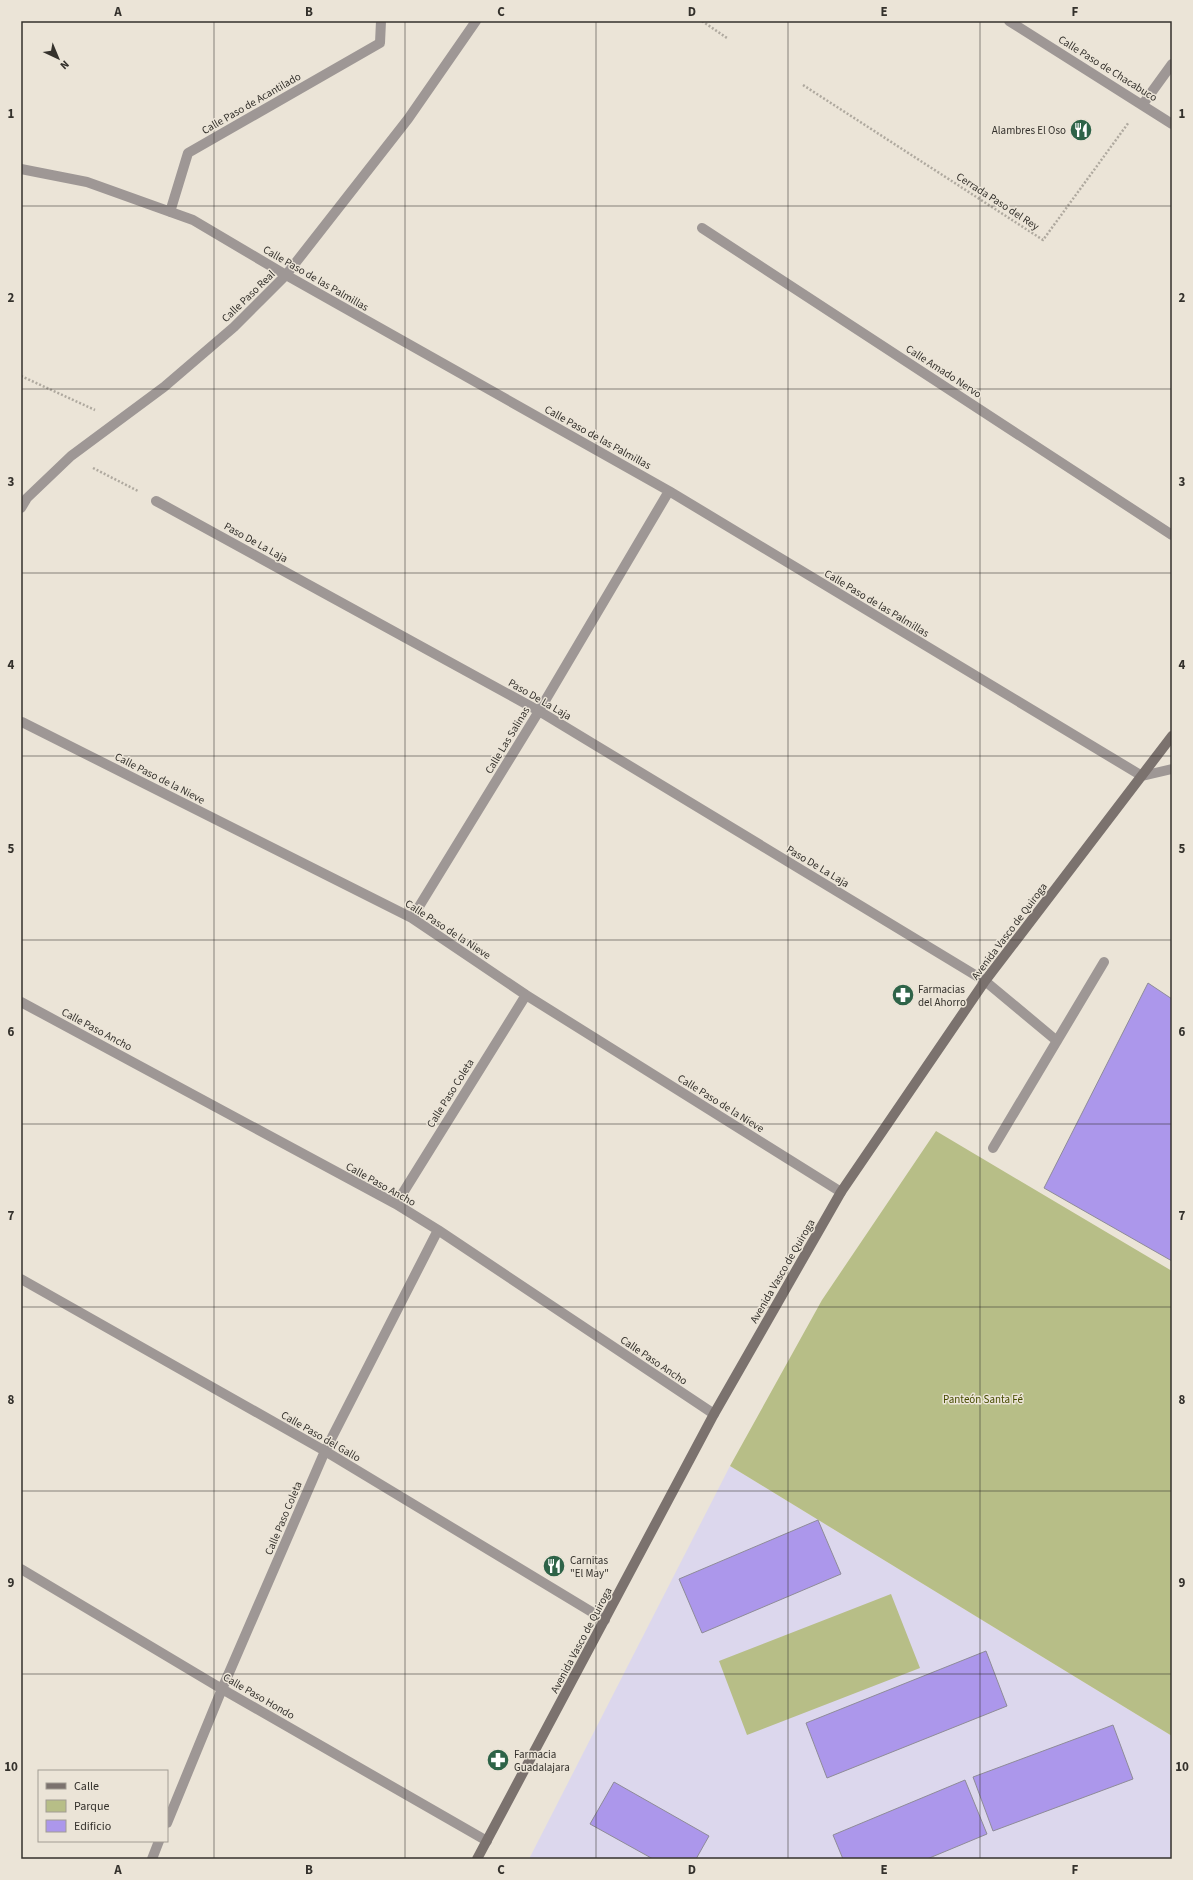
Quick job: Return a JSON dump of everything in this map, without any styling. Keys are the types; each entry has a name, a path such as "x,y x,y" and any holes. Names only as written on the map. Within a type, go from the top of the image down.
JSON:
{"main road":[{"name":"Avenida Vasco de Quiroga","path":"477,1859 714,1414 841,1192 985,981 1172,736"}],"street":[{"name":"Calle Paso de Acantilado","path":"170,212 188,152 380,43 381,21"},
{"name":"Calle Paso Real","path":"21,508 27,498 71,456 164,387 234,327 286,275 408,119 476,21"},
{"name":"Calle Paso de Chacabuco","path":"1009,21 1143,104 1172,124"},
{"path":"1143,104 1172,64"},
{"name":"Calle Paso de las Palmillas","path":"21,169 87,182 193,220 286,275 669,491 1142,776"},
{"name":"Calle Amado Nervo","path":"702,228 1172,535"},
{"name":"Calle Las Salinas","path":"412,918 539,711 669,491"},
{"name":"Paso De La Laja","path":"156,501 539,711 985,981 1057,1041"},
{"name":"Calle Paso de la Nieve","path":"22,722 412,918 526,995 841,1192"},
{"path":"1142,776 1172,769"},
{"path":"993,1148 1104,962"},
{"name":"Calle Paso Coleta","path":"396,1204 526,995"},
{"name":"Calle Paso Ancho","path":"21,1002 396,1204 438,1230 714,1414"},
{"name":"Calle Paso Coleta","path":"168,1820 222,1689 325,1451 438,1230"},
{"name":"Calle Paso del Gallo","path":"21,1279 325,1451 605,1620"},
{"name":"Calle Paso Hondo","path":"21,1569 222,1689 487,1841"},
{"path":"152,1859 159,1842"}],"path":[{"path":"702,21 728,38"},
{"name":"Cerrada Paso del Rey","path":"803,85 1043,240 1143,104"},
{"path":"21,376 119,420"},
{"path":"71,456 156,501"}],"shaded area":[{"path":"730,1466 1172,1736 1172,1859 529,1859"}],"green space":[{"name":"Panteón Santa Fé","path":"936,1131 1172,1271 1172,1736 730,1466 822,1300"},
{"path":"891,1594 920,1668 747,1735 719,1661"}],"building":[{"path":"1148,983 1172,999 1172,1261 1044,1188"},
{"path":"818,1520 841,1574 702,1633 679,1579"},
{"path":"986,1651 1007,1706 827,1778 806,1723"},
{"path":"1113,1725 1133,1779 993,1831 973,1777"},
{"path":"965,1780 987,1834 927,1859 843,1859 833,1835"},
{"path":"614,1782 709,1836 696,1859 653,1859 590,1824"}],"place":[{"name":"Alambres El Oso","path":"1081,130"},
{"name":"Farmacias del Ahorro","path":"903,995"},
{"name":"Carnitas \"El May\"","path":"554,1566"},
{"name":"Farmacia Guadalajara","path":"498,1760"}]}
